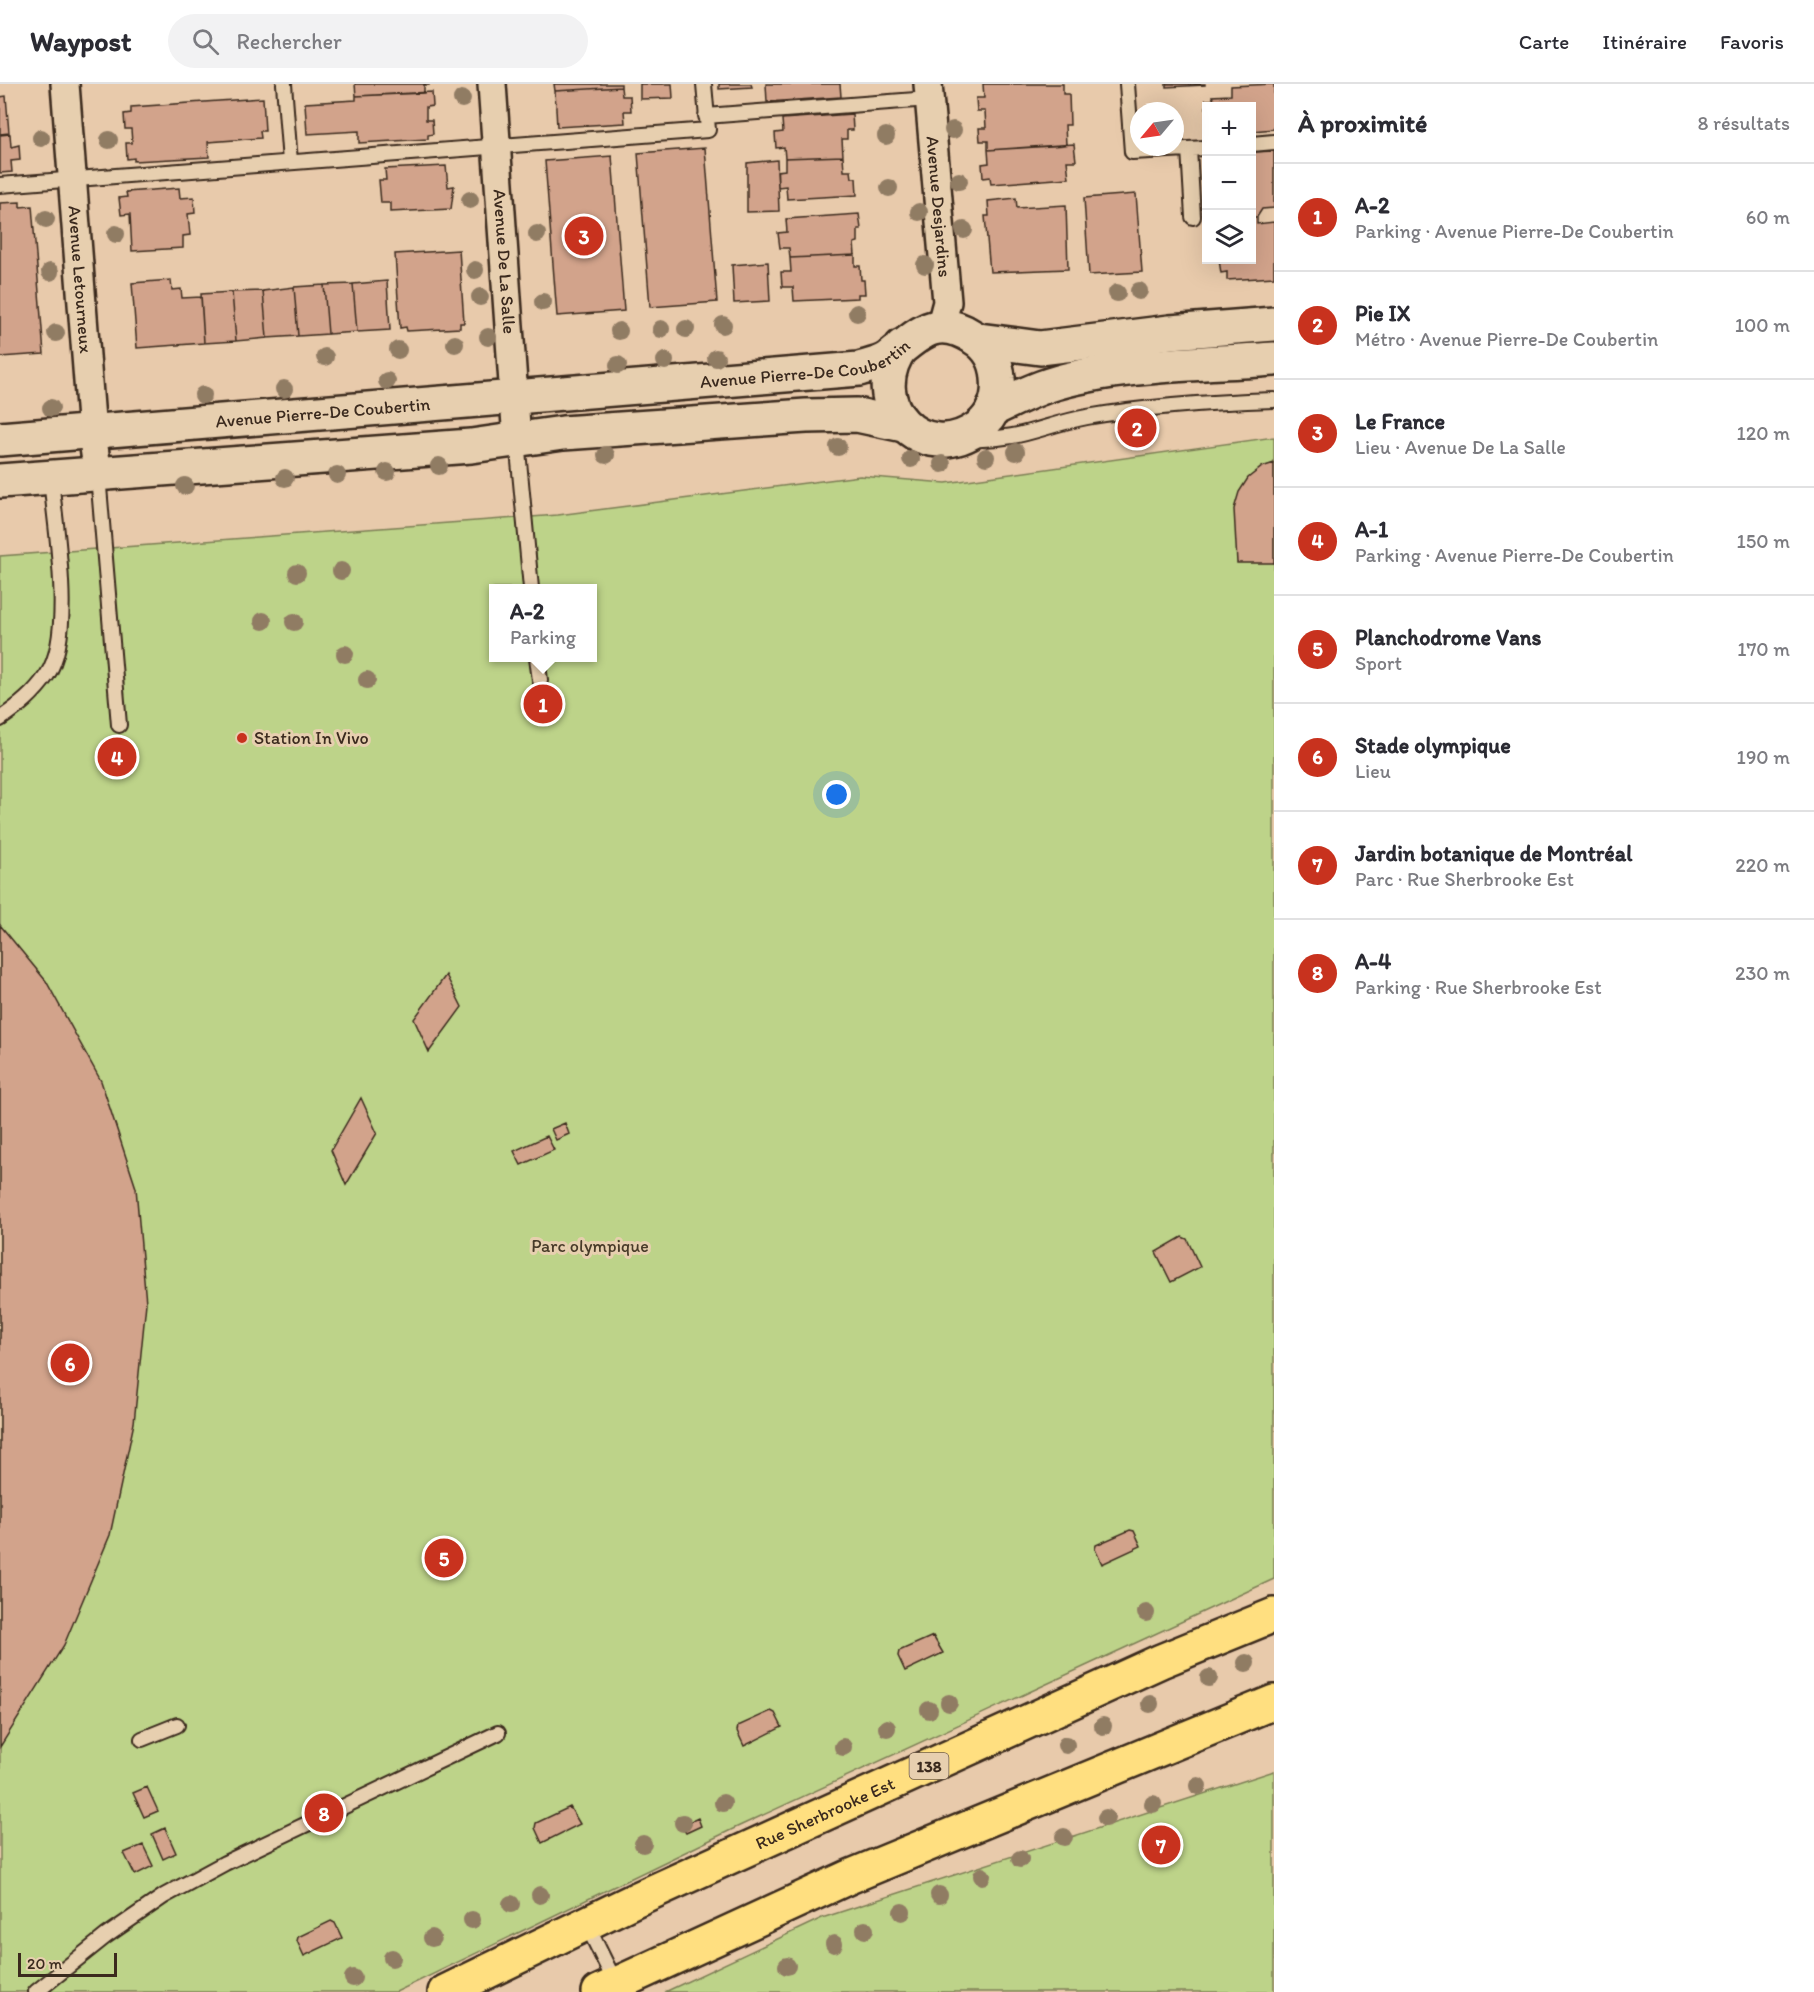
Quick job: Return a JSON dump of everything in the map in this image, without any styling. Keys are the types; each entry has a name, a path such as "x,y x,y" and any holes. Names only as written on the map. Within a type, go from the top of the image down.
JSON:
{"main road":[{"name":"Rue Sherbrooke Est","path":"445,1992 586,1923 1161,1661 1274,1615"},
{"path":"614,1990 849,1877 1274,1702"}],"street":[{"name":"Avenue Letourneux","path":"65,84 92,433 98,475"},
{"name":"Avenue De La Salle","path":"492,84 512,397 517,440"},
{"name":"Avenue Desjardins","path":"929,92 947,302 940,328"},
{"path":"978,340 1040,348 1170,332 1274,324"},
{"path":"0,481 517,440 563,433 828,415 857,415 904,425 921,436 934,439 958,438 983,423 998,399 997,370 987,349 978,340 961,331 940,328 914,336 902,346"},
{"name":"Avenue Pierre-De Coubertin","path":"0,439 859,369 887,359 902,346"},
{"name":"Avenue Pierre-De Coubertin","path":"902,346 894,357 887,382 891,406 904,425"},
{"path":"993,409 1048,385 1073,379 1118,372 1274,359"}],"lane":[{"path":"284,84 290,162"},
{"path":"704,84 707,123"},
{"path":"1127,84 1132,152 1202,148"},
{"path":"0,185 497,146 707,123 929,92"},
{"path":"1256,144 1274,142"},
{"path":"1189,149 1193,217"},
{"path":"958,438 1007,439 1069,420 1172,404 1274,400"},
{"path":"517,440 531,584"},
{"path":"98,475 119,725"},
{"path":"0,719 26,701 49,673 59,643 63,611 51,478"},
{"path":"538,662 540,680"},
{"path":"142,1739 177,1725"},
{"path":"36,1992 106,1936 164,1896 225,1863 498,1732"},
{"path":"586,1923 614,1990"}],"green space":[{"name":"Parc olympique","path":"1274,437 1274,1579 735,1828 396,1992 0,1992 0,556 558,515 860,476 946,483"},
{"path":"1274,1771 1274,1992 665,1992 822,1918"}],"building":[{"path":"355,84 429,85 424,85 424,93 356,96"},
{"path":"554,84 621,84 621,87 555,91"},
{"path":"640,84 672,84 673,98 640,99"},
{"path":"719,84 751,84 752,87 719,89"},
{"path":"766,84 840,84 841,97 767,102"},
{"path":"983,84 1063,84 1063,94 1069,94 1070,125 1065,125 1066,145 988,150 988,141 980,141 979,128 986,128 985,111 977,111 976,98 984,98"},
{"path":"1166,84 1205,84 1205,85 1166,87"},
{"path":"1274,84 1274,129 1256,131 1256,102 1206,102 1206,100 1214,100 1212,96 1231,95 1231,86"},
{"path":"621,87 622,96 630,96 631,111 624,111 625,123 557,127 555,91"},
{"path":"432,92 433,106 426,107 426,120 432,120 433,134 428,135 428,139 359,143 359,131 307,134 305,103 356,100 356,96"},
{"path":"6,96 9,133 0,134 0,97"},
{"path":"263,98 265,131 260,131 261,138 208,142 209,157 134,161 134,158 127,159 126,143 132,143 131,129 125,129 124,114 131,113 131,107"},
{"path":"852,114 853,130 847,130 847,139 842,139 843,156 785,158 784,147 776,148 775,133 783,132 782,119"},
{"path":"10,134 11,147 19,145 20,160 11,161 12,172 0,173 0,135"},
{"path":"1074,144 1076,161 1067,161 1069,178 991,184 990,177 983,178 982,164 989,163 988,150"},
{"path":"705,148 717,302 650,307 638,153"},
{"path":"1274,151 1274,208 1262,209 1257,217 1256,217 1256,152"},
{"path":"612,156 624,311 557,316 545,161"},
{"path":"843,156 844,171 851,171 852,178 856,178 857,195 787,199 786,186 778,187 777,171 785,170 785,158"},
{"path":"777,160 779,211 747,212 747,163"},
{"path":"446,166 448,187 454,186 451,209 390,212 390,203 381,203 379,180 386,180 385,169"},
{"path":"179,188 180,198 194,197 195,213 188,214 190,235 183,236 183,248 132,251 130,214 121,215 119,198 127,197 126,192"},
{"path":"1136,194 1142,272 1089,275 1084,198"},
{"path":"1016,198 1017,208 1066,205 1068,269 990,272 985,216 989,216 988,201"},
{"path":"20,202 20,207 32,206 44,354 0,357 0,203"},
{"path":"859,214 861,229 858,229 858,242 854,243 855,255 790,258 789,248 780,248 778,233 787,232 786,219"},
{"path":"1256,217 1257,224 1274,222 1274,277 1227,280 1227,272 1221,273 1220,264 1256,264"},
{"path":"459,250 464,323 460,323 460,328 407,331 406,327 400,328 395,254"},
{"path":"855,255 855,266 860,266 865,294 858,294 858,298 794,301 793,287 782,287 781,272 791,272 790,258"},
{"path":"768,262 770,301 734,303 732,265"},
{"path":"171,280 172,290 181,289 182,298 201,297 204,343 137,348 132,283"},
{"path":"387,281 390,330 357,332 353,284"},
{"path":"353,284 357,332 328,334 324,285"},
{"path":"324,285 328,334 298,336 294,287"},
{"path":"294,287 298,336 267,338 263,291"},
{"path":"263,291 267,338 236,341 232,292"},
{"path":"232,292 236,341 204,343 201,294"},
{"path":"1274,463 1274,563 1237,563 1234,509 1239,492 1248,478 1262,467"},
{"path":"0,925 46,981 101,1081 136,1188 146,1303 134,1423 110,1535 64,1645 0,1747"},
{"path":"446,975 462,1007 429,1052 414,1019"},
{"path":"361,1098 377,1133 346,1185 331,1150"},
{"path":"565,1123 569,1134 556,1140 551,1129"},
{"path":"547,1136 554,1150 521,1165 514,1151"},
{"path":"1182,1237 1187,1239 1200,1267 1171,1282 1156,1252"},
{"path":"1130,1530 1134,1531 1141,1546 1102,1564 1095,1549 1096,1545"},
{"path":"933,1636 943,1653 905,1671 898,1656 899,1651"},
{"path":"771,1711 775,1713 782,1727 744,1746 737,1731 738,1726"},
{"path":"147,1787 158,1811 144,1817 133,1793"},
{"path":"570,1807 580,1824 542,1843 535,1828 536,1823"},
{"path":"698,1818 701,1826 686,1833 681,1826"},
{"path":"165,1828 176,1853 163,1859 152,1834"},
{"path":"143,1845 153,1866 135,1875 124,1853"},
{"path":"331,1921 335,1923 342,1938 304,1956 297,1941 298,1937"}],"place":[{"name":"Le France","path":"584,236"},
{"name":"Pie IX","path":"1137,428"},
{"name":"A-2","path":"543,704"},
{"name":"Station In Vivo","path":"242,738"},
{"name":"A-1","path":"117,757"},
{"name":"Stade olympique","path":"70,1363"},
{"name":"Planchodrome Vans","path":"444,1558"},
{"name":"A-4","path":"324,1813"},
{"name":"Jardin botanique de Montréal","path":"1161,1845"}]}
